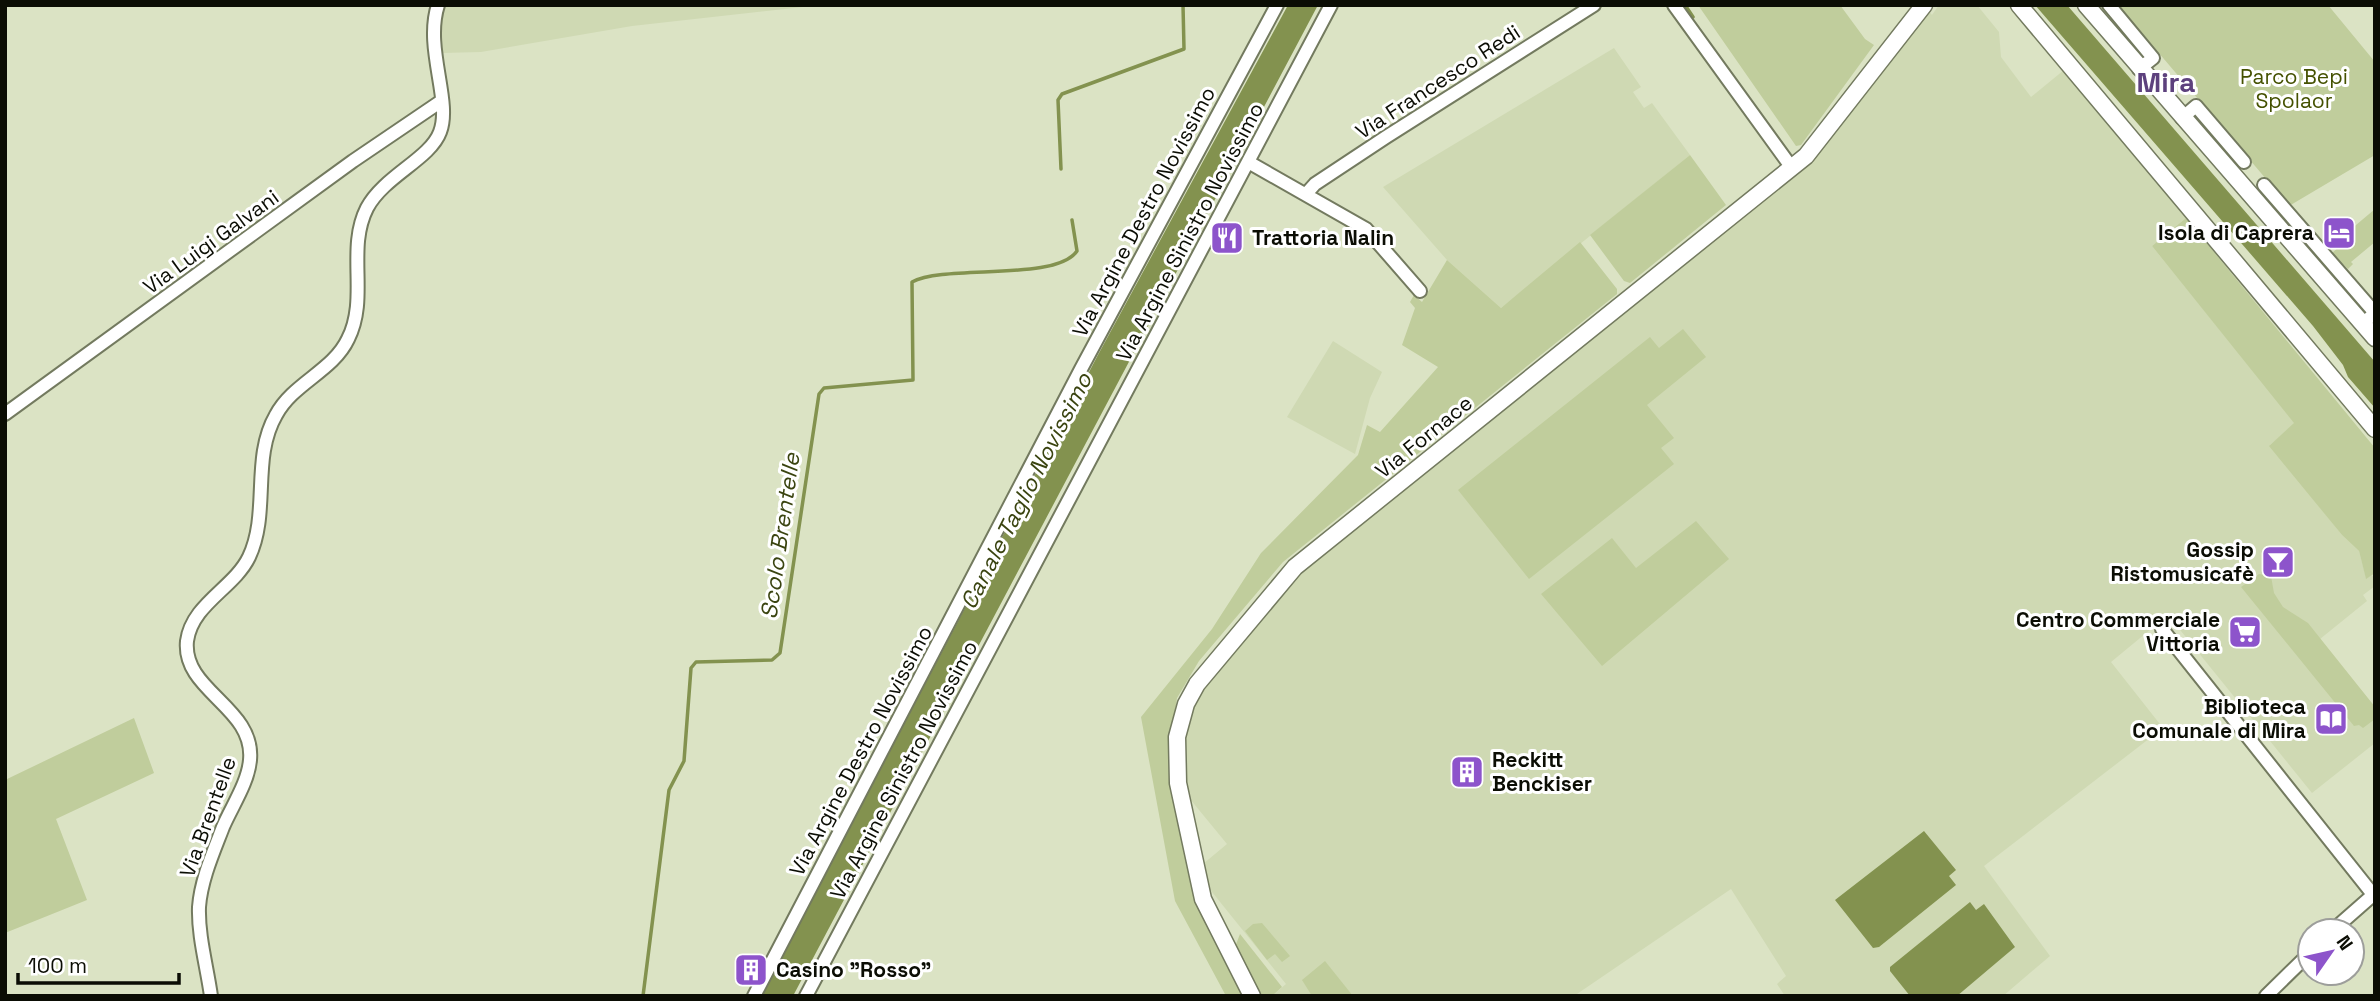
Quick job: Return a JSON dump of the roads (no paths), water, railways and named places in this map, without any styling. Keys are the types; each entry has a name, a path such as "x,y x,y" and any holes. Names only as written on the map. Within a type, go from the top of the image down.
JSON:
{"street":[{"name":"Via Brentelle","path":"211,996 199,921 201,894 215,848 245,779 250,753 246,732 239,720 193,669 187,652 189,634 204,608 241,570 249,556 254,541 264,452 270,426 287,399 336,358 348,341 356,311 358,239 363,217 386,182 434,143 442,127 433,31 438,5"},
{"name":"Via Argine Destro Novissimo","path":"754,996 1005,521 1081,369 1277,5"},
{"name":"Via Argine Sinistro Novissimo","path":"806,996 1250,163 1331,5"},
{"name":"Via Francesco Redi","path":"1306,194 1315,184 1575,10 1594,5"},
{"path":"1674,5 1792,168"},
{"name":"Via Fornace","path":"1252,996 1203,899 1178,783 1177,737 1186,704 1197,684 1295,567 1806,156 1924,5"},
{"path":"2019,5 2375,429"},
{"path":"2086,5 2182,118 2297,237"},
{"path":"2109,5 2153,58 2139,69"},
{"name":"Via Luigi Galvani","path":"5,414 353,160 440,102"},
{"path":"2182,118 2196,106 2244,162"},
{"path":"1250,163 1366,229 1420,291"},
{"path":"2264,185 2297,237 2375,338"},
{"path":"2162,629 2374,896 2349,917"},
{"path":"2266,996 2296,967"}],"waterway":[{"name":"Scolo Brentelle","path":"1061,169 1058,100 1062,94 1184,49 1183,5"},
{"path":"1685,5 1693,17"},
{"name":"Scolo Brentelle","path":"643,996 669,790 684,761 691,668 696,662 772,660 780,653 819,394 824,388 913,380 912,282 949,274 1024,270 1065,260 1077,251 1072,220"}],"place":[{"name":"Isola di Caprera","path":"2339,233"},
{"name":"Trattoria Nalin","path":"1227,238"},
{"name":"Gossip Ristomusicafè","path":"2278,562"},
{"name":"Centro Commerciale Vittoria","path":"2245,632"},
{"name":"Biblioteca Comunale di Mira","path":"2331,719"},
{"name":"Reckitt Benckiser","path":"1467,772"},
{"name":"Casino \"Rosso\"","path":"751,970"}],"district":[{"name":"Mira","path":"2166,82"}],"park label":[{"name":"Parco Bepi Spolaor","path":"2294,89"}],"water label":[{"name":"Canale Taglio Novissimo","path":"1026,491"}]}
